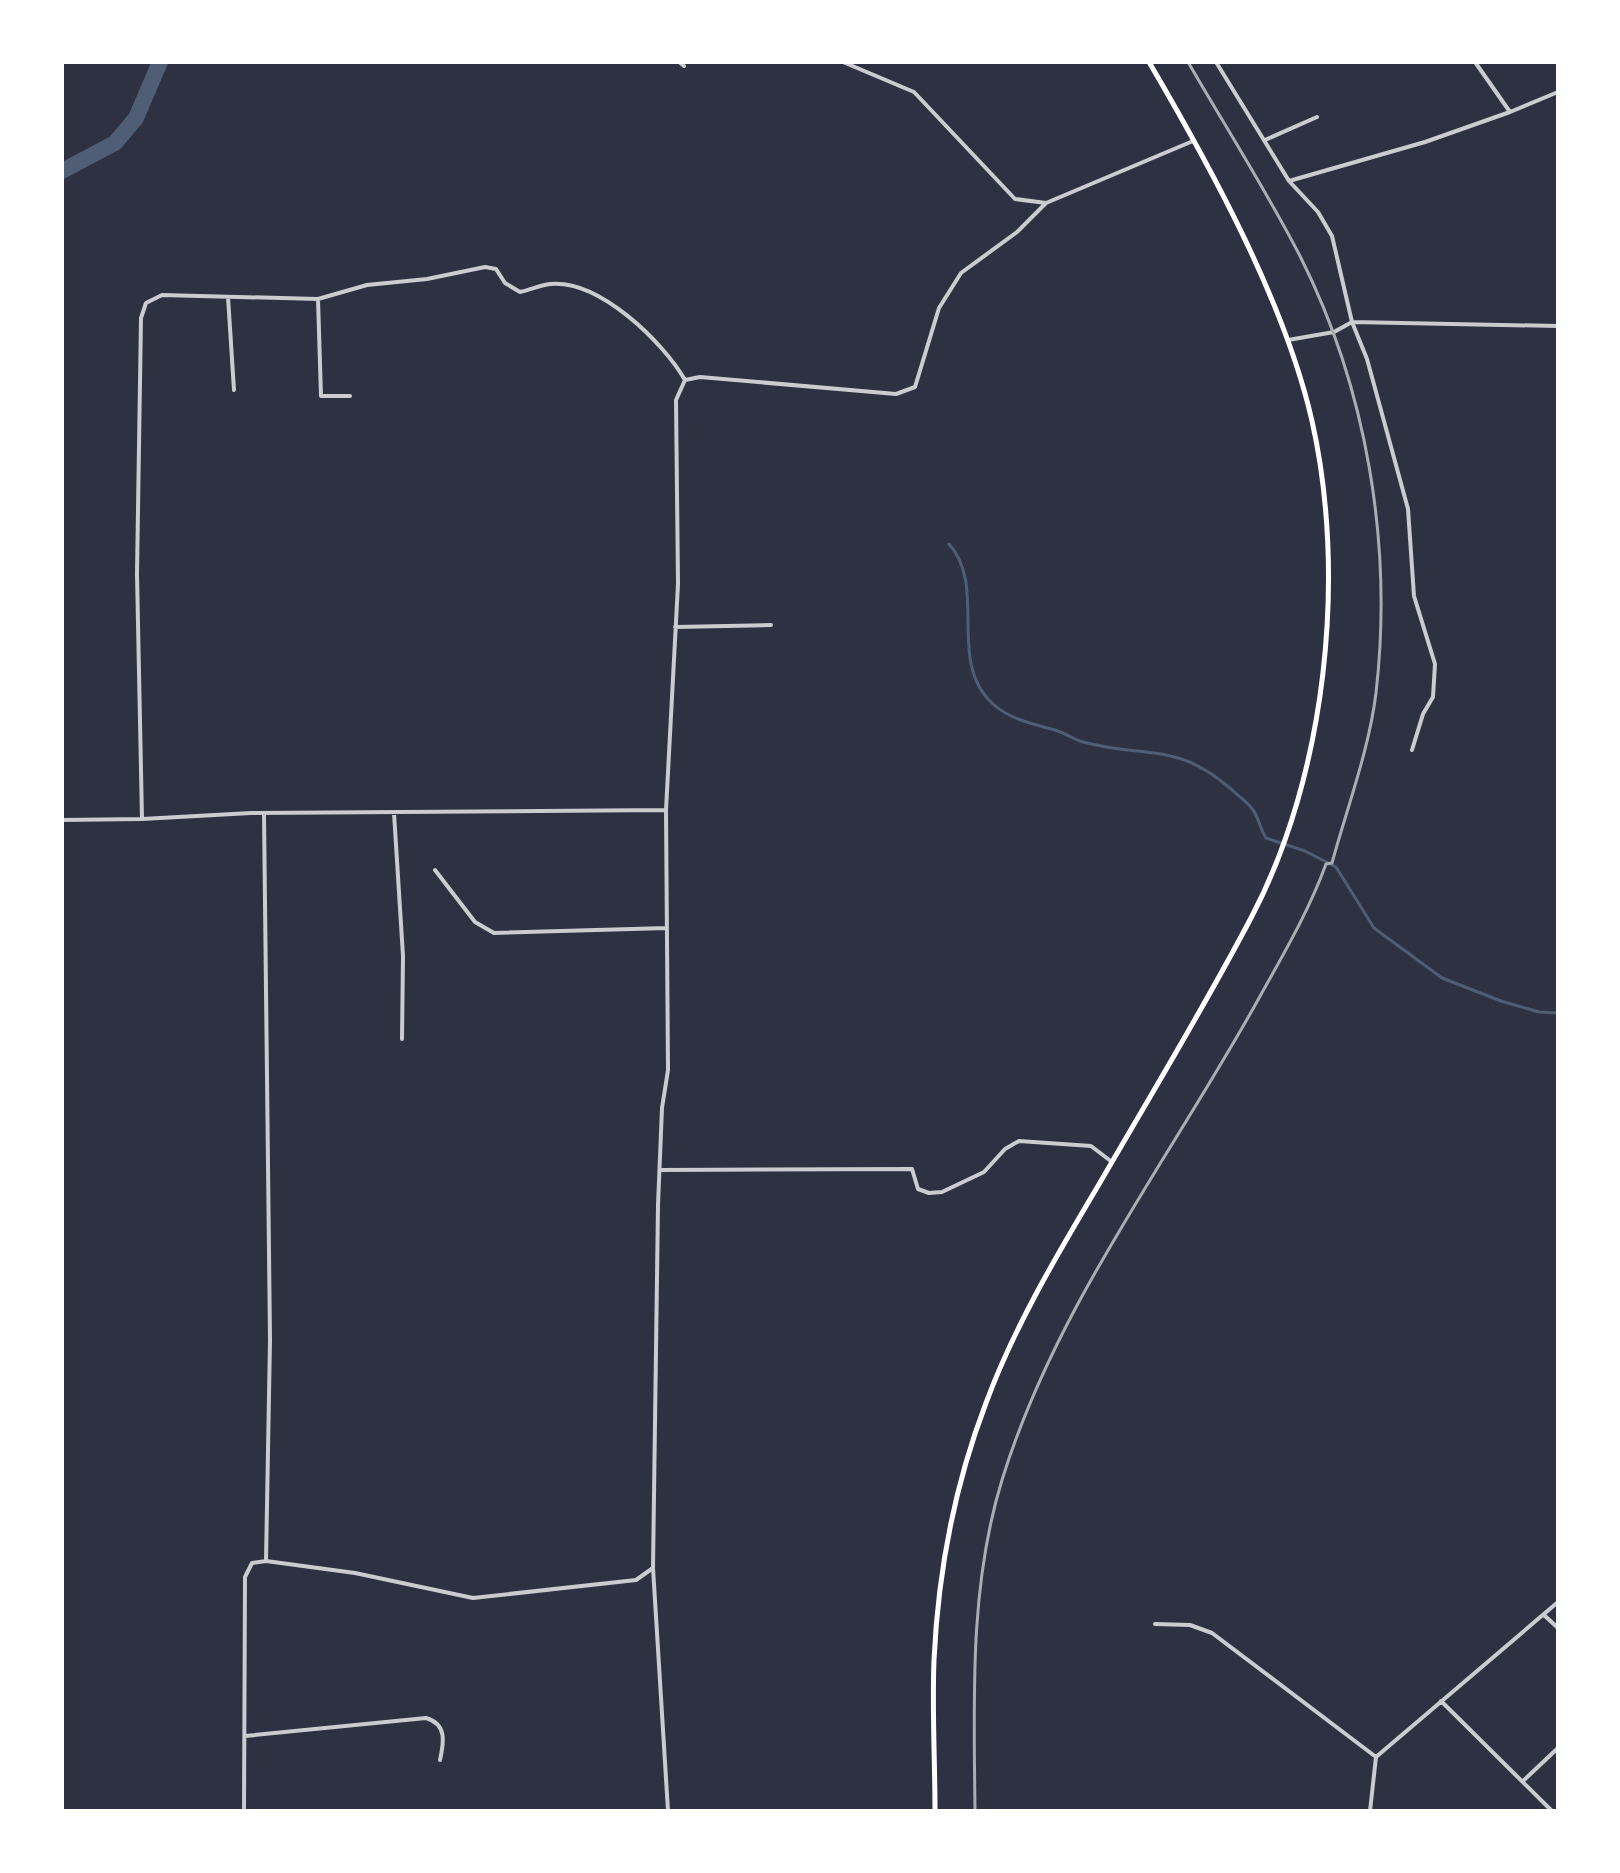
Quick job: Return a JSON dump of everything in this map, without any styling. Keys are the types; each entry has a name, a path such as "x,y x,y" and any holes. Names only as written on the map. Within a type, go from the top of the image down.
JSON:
{"main road":[{"path":"935,1811 934,1660 947,1549 960,1485 986,1402 1016,1335 1254,911 1284,841 1316,724 1326,648 1326,520 1312,420 1256,265 1149,62"}],"street":[{"path":"679,62 684,66"},
{"path":"843,62 914,92 1015,199 1046,203"},
{"path":"1216,62 1289,181 1318,212 1332,236 1352,322 1367,359 1408,509 1414,596 1435,664 1433,697 1423,714 1412,750"},
{"path":"1475,62 1510,112"},
{"path":"1289,181 1425,142 1558,92"},
{"path":"1265,140 1317,117"},
{"path":"685,380 700,377 896,394 915,387 939,308 961,273 1017,232 1046,203 1193,141"},
{"path":"142,819 137,574 141,318 146,303 162,295 318,299 367,285 427,279 485,267 496,269 505,283 520,292 547,283 565,284 621,310 673,360 685,380"},
{"path":"228,296 234,390"},
{"path":"318,299 320,393 324,397 350,396"},
{"path":"1286,341 1334,332 1352,322 1558,326"},
{"path":"668,1811 653,1568 662,1108 668,1070 666,810 675,627 675,422 676,400 685,380"},
{"path":"675,627 771,625"},
{"path":"62,820 264,814 666,810"},
{"path":"394,813 403,956 402,1039"},
{"path":"264,814 270,1325 266,1561"},
{"path":"435,870 475,922 494,933 667,928"},
{"path":"661,1170 912,1169 918,1189 929,1193 942,1192 984,1172 1005,1149 1019,1141 1091,1146 1112,1162"},
{"path":"244,1811 245,1577 252,1563 266,1561 355,1573 473,1598 636,1580 653,1568"},
{"path":"1370,1811 1376,1757 1558,1602"},
{"path":"1544,1615 1558,1628"},
{"path":"1155,1624 1190,1625 1212,1633 1376,1757"},
{"path":"1441,1701 1552,1811"},
{"path":"245,1736 426,1718 439,1725 443,1734 440,1760"},
{"path":"1523,1781 1558,1748"}],"waterway":[{"path":"62,171 115,143 136,118 160,62"},
{"path":"949,544 960,561 966,581 972,667 979,687 993,704 1022,721 1059,731 1083,742 1160,754 1194,764 1248,804 1266,838 1305,851 1336,867 1374,928 1442,978 1501,1001 1539,1012 1558,1013"}],"railway":[{"path":"975,1811 976,1644 984,1561 1002,1480 1025,1414 1086,1289 1290,943 1326,864 1332,863 1363,757 1376,693 1381,581 1377,525 1370,469 1343,360 1300,256 1188,62"}]}
